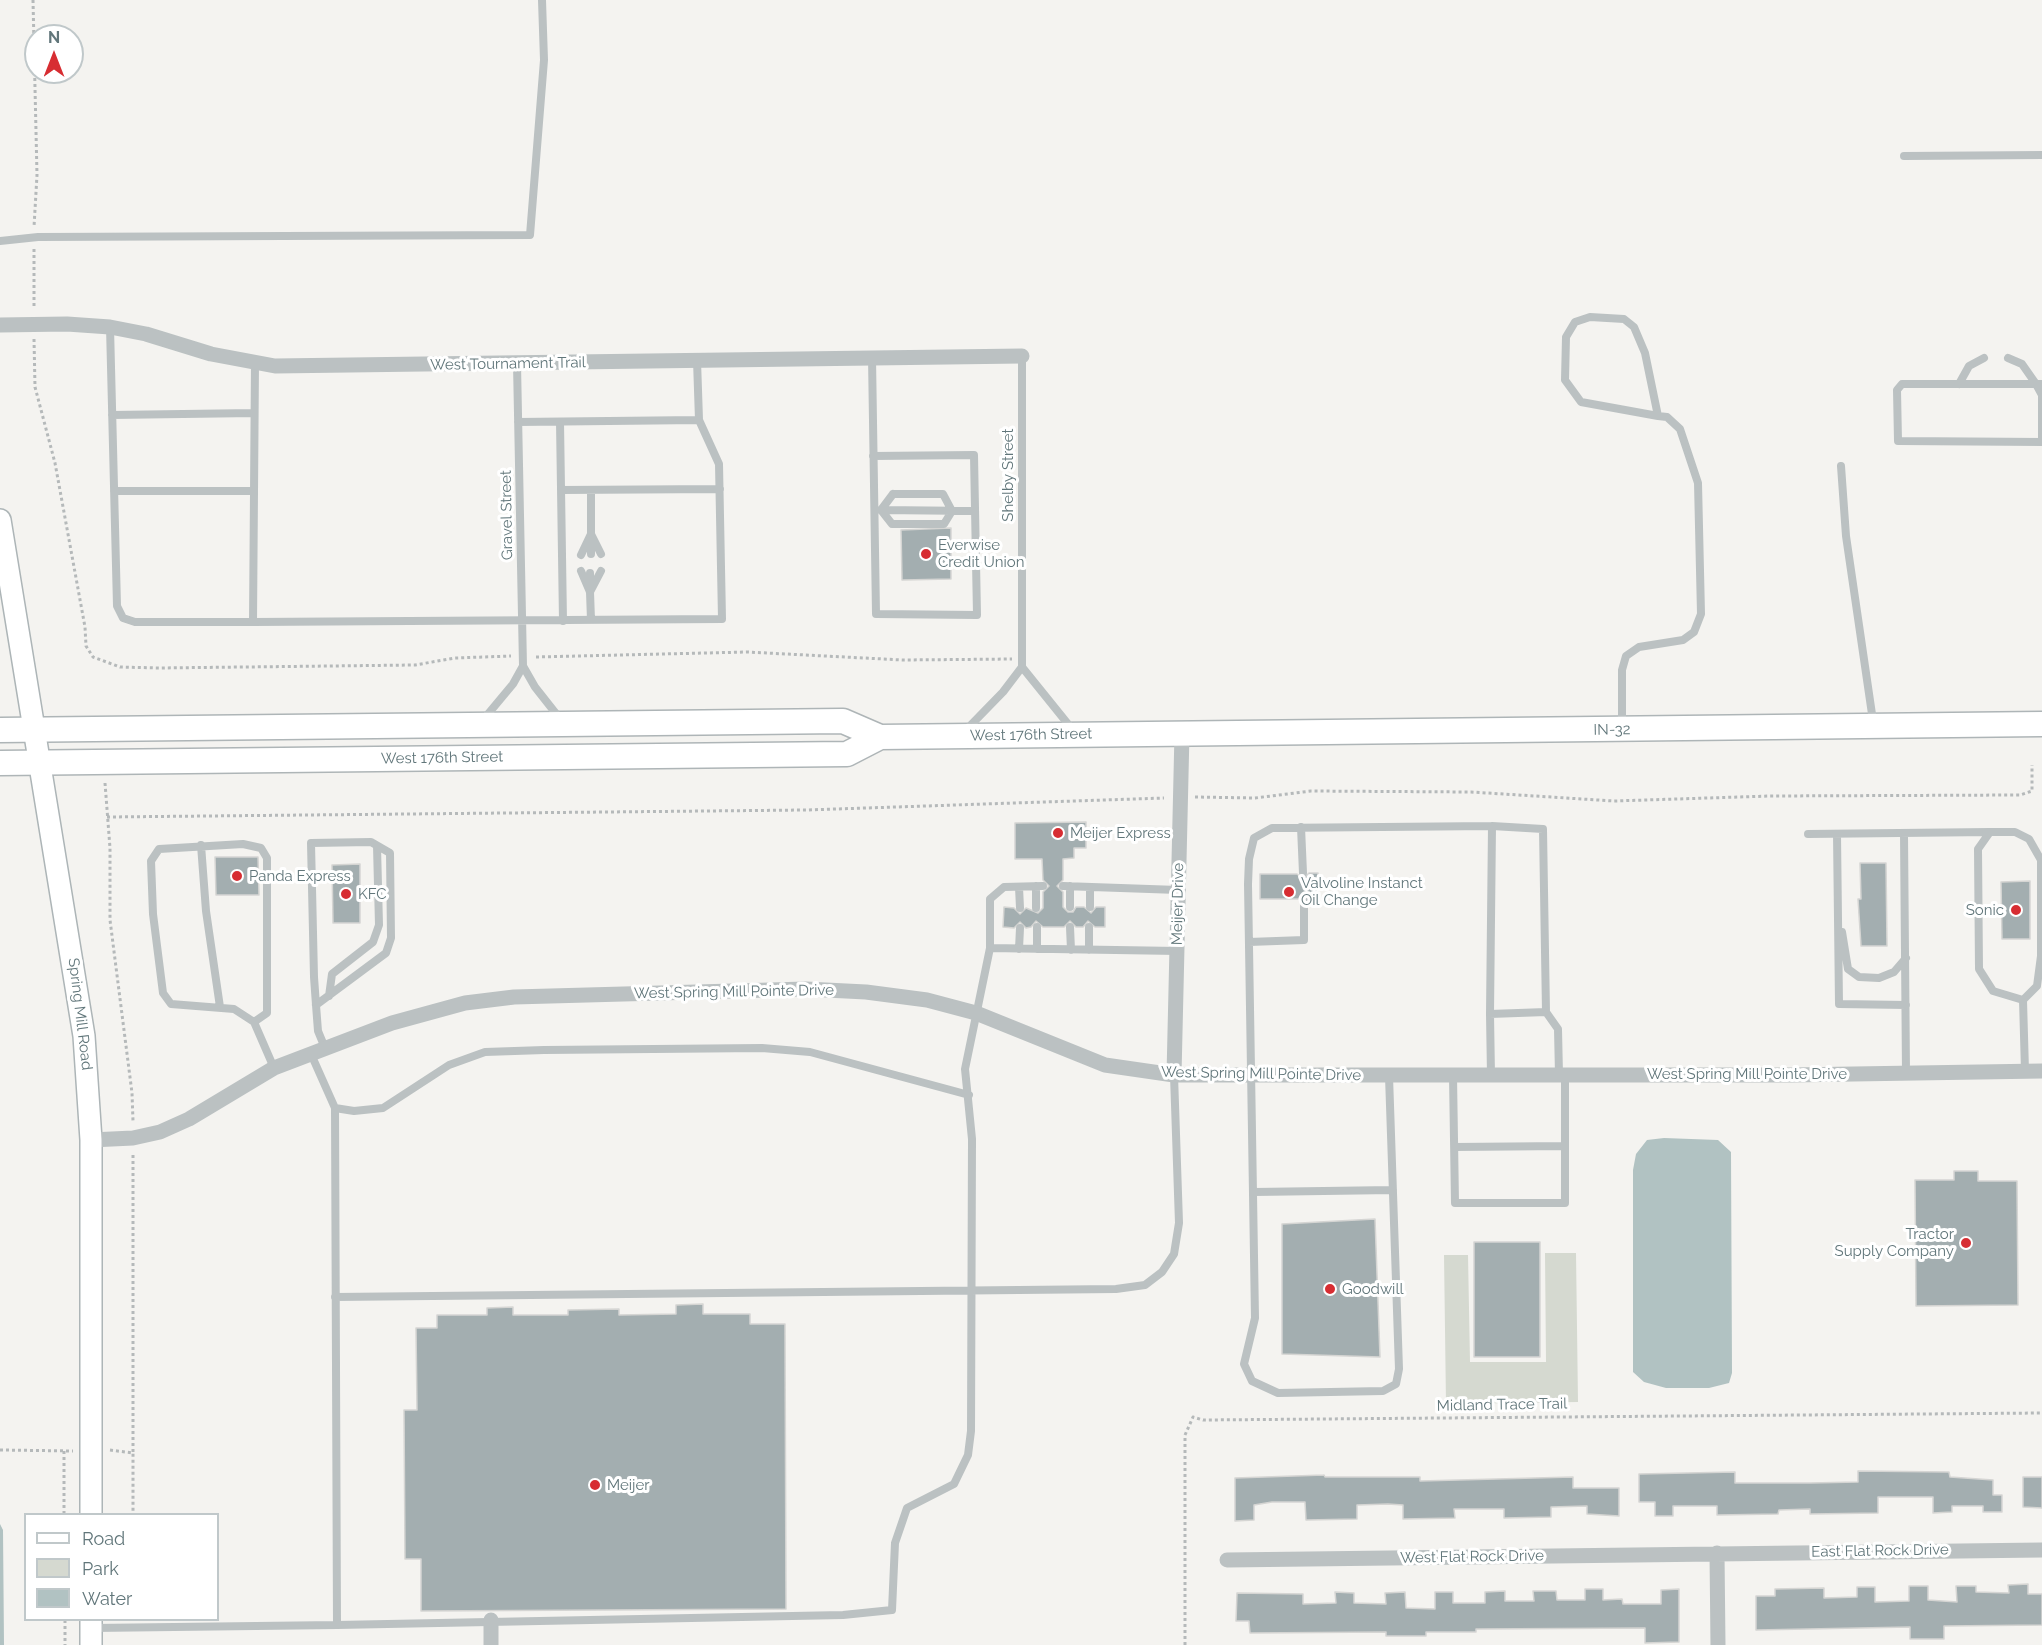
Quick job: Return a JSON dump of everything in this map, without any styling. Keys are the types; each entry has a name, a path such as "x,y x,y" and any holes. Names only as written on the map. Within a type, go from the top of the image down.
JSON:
{"main road":[{"name":"West 176th Street","path":"0,730 843,721 880,737 1182,733"},
{"name":"IN-32","path":"1182,733 2042,724"},
{"name":"West 176th Street","path":"0,764 847,754 880,737"}],"street":[{"name":"West Tournament Trail","path":"0,325 110,327 275,366 1022,356"},
{"name":"Spring Mill Road","path":"0,520 84,1036 91,1140 91,1513"},
{"name":"Meijer Drive","path":"1174,1075 1182,733"},
{"name":"West Spring Mill Pointe Drive","path":"91,1140 133,1138 160,1132 189,1119 274,1068 318,1051 403,1020 465,1003 514,997 806,989 866,992 927,1000 976,1013 1105,1065 1174,1075 1491,1076 2042,1071"},
{"name":"East Flat Rock Drive","path":"1717,1553 2042,1550"},
{"path":"1717,1553 1718,1645"},
{"name":"West Flat Rock Drive","path":"1227,1560 1717,1553"},
{"path":"490,1620 491,1645"}],"lane":[{"path":"0,241 34,238 530,235 543,60 542,0"},
{"path":"1904,156 2042,155"},
{"path":"1622,729 1622,670 1626,656 1639,647 1683,640 1694,632 1701,614 1698,483 1680,429 1666,417 1658,416 1581,402 1565,380 1566,337 1575,322 1590,317 1624,319 1634,327 1645,353 1658,416"},
{"path":"110,327 117,606 123,618 135,622 722,619 719,464 699,420 696,360"},
{"name":"Shelby Street","path":"1022,356 1022,663"},
{"path":"872,357 873,456 878,510 876,614 977,615 974,456 873,456"},
{"path":"1959,384 1969,366 1984,358"},
{"path":"2008,358 2022,364 2039,384 2042,395 2042,442 1898,441 1897,390 1902,384 2039,384"},
{"path":"253,622 255,363"},
{"name":"Gravel Street","path":"517,364 523,666 535,687 564,723"},
{"path":"112,415 254,413"},
{"path":"518,423 699,420"},
{"path":"560,422 563,621"},
{"path":"1841,466 1846,536 1874,726"},
{"path":"561,490 720,489"},
{"path":"114,490 254,491"},
{"path":"591,490 591,554"},
{"path":"878,510 893,494 943,494 952,511"},
{"path":"878,510 975,511"},
{"path":"878,510 892,524 944,524 952,511"},
{"path":"591,534 601,554"},
{"path":"581,555 591,534"},
{"path":"581,571 590,592"},
{"path":"590,592 601,571"},
{"path":"590,573 591,620"},
{"path":"959,736 1003,692 1022,663 1077,734"},
{"path":"480,724 513,684 523,666"},
{"path":"1491,1076 1492,826"},
{"path":"1389,1076 1399,1369 1396,1384 1383,1391 1278,1392 1252,1381 1244,1364 1255,1318 1253,1075 1249,942 1249,859 1254,838 1272,828 1301,827 1492,826 1543,829 1545,1012 1558,1029 1565,1146 1565,1203 1455,1203 1454,1076"},
{"path":"1301,827 1303,873"},
{"path":"1990,832 1978,849 1979,969 1993,991 2023,1000"},
{"path":"1808,834 2015,832 2029,839 2041,860 2040,966 2037,986 2023,1000 2025,1071"},
{"path":"1837,834 1839,1004 1906,1005"},
{"path":"1904,834 1906,1073"},
{"path":"316,1005 386,953 392,938 390,853 371,842 311,843 312,941 318,1051 336,1108 337,1624"},
{"path":"254,1022 267,1012 267,858 261,848 243,844 159,849 151,861 153,914 163,993 171,1004 234,1009 254,1022 274,1068"},
{"path":"201,845 220,1007"},
{"path":"329,996 332,974 373,942 379,926 377,846"},
{"path":"1019,886 1020,908"},
{"path":"91,1631 490,1620 843,1615 892,1610 895,1543 907,1508 954,1484 968,1455 971,1431 972,1139 965,1069 990,948 990,899 1004,887 1039,886 1036,908"},
{"path":"1070,907 1067,886 1178,890"},
{"path":"1090,887 1090,907"},
{"path":"1249,942 1304,940 1304,899"},
{"path":"1838,910 1848,969 1858,977 1879,978 1887,975 1894,972 1906,958"},
{"path":"1037,927 1037,949"},
{"path":"1070,927 1071,950"},
{"path":"1089,927 1089,950"},
{"path":"1019,949 1020,928"},
{"path":"990,948 1178,951"},
{"path":"1490,1014 1545,1012"},
{"path":"336,1108 354,1111 383,1108 449,1065 485,1052 543,1050 762,1048 810,1052 969,1095"},
{"path":"336,1298 971,1291 1116,1288 1145,1285 1162,1272 1174,1254 1179,1223 1174,1075"},
{"path":"1455,1147 1565,1146"},
{"path":"1254,1192 1392,1191"}],"path":[{"path":"33,0 37,175 34,238 35,387 55,463 85,627 86,646 93,657 120,667 159,668 414,665 455,657 747,652 1022,663"},
{"path":"107,817 806,810 1181,798 1255,798 1311,791 1471,792 1614,801 1770,796 2020,795 2032,792 2032,765"},
{"path":"105,783 110,848 110,920 132,1093 133,1513"},
{"name":"Midland Trace Trail","path":"1185,1645 1185,1435 1193,1417 1203,1420 2042,1413"},
{"path":"0,1450 91,1449 133,1453"},
{"path":"64,1451 64,1513"},
{"path":"65,1621 65,1645"}],"green space":[{"path":"1545,1253 1576,1253 1578,1402 1446,1404 1444,1255 1468,1255 1470,1362 1546,1362"}],"water":[{"path":"1664,1138 1718,1140 1731,1152 1732,1373 1729,1383 1709,1388 1666,1388 1644,1382 1633,1372 1633,1170 1636,1154 1647,1140"},
{"path":"0,1524 3,1530 4,1645 0,1645"}],"building":[{"name":"Everwise Credit Union","path":"951,528 951,579 902,580 901,530"},
{"path":"1086,822 1086,848 1074,848 1074,858 1063,859 1063,880 1057,886 1063,892 1063,907 1068,912 1073,912 1076,907 1084,907 1091,913 1096,907 1105,907 1105,927 1095,927 1088,921 1083,927 1076,927 1070,921 1064,927 1043,927 1036,921 1031,927 1026,928 1020,922 1014,928 1003,927 1004,907 1014,908 1020,914 1026,908 1038,913 1043,908 1043,892 1049,886 1043,880 1042,859 1015,859 1015,823"},
{"name":"Panda Express","path":"215,857 258,857 259,895 216,895"},
{"path":"1860,863 1886,863 1887,946 1861,946 1858,899 1861,899"},
{"name":"KFC","path":"360,864 360,923 333,923 332,865"},
{"name":"Valvoline Instanct Oil Change","path":"1309,873 1318,873 1318,899 1310,899 1305,893 1298,899 1260,899 1260,874 1297,874 1303,879"},
{"name":"Sonic","path":"2030,881 2030,939 2002,939 2001,882"},
{"name":"Tractor Supply Company","path":"1954,1171 1978,1171 1978,1181 2017,1181 2018,1305 1916,1306 1915,1180 1954,1180"},
{"name":"Goodwill","path":"1375,1219 1380,1357 1282,1354 1282,1224"},
{"path":"1474,1242 1540,1242 1540,1357 1474,1357"},
{"name":"Meijer","path":"703,1304 703,1314 750,1314 750,1324 785,1324 786,1609 421,1611 421,1559 405,1559 404,1410 417,1410 416,1328 437,1328 437,1315 487,1315 487,1308 513,1307 513,1315 568,1315 568,1310 619,1309 619,1315 676,1314 676,1305"},
{"path":"1858,1471 1949,1472 1950,1477 1993,1480 1993,1495 2002,1495 2002,1512 1983,1512 1983,1506 1952,1506 1952,1512 1933,1513 1933,1497 1878,1497 1878,1513 1810,1514 1810,1509 1779,1510 1778,1514 1717,1515 1717,1506 1673,1506 1673,1516 1655,1516 1655,1502 1639,1502 1639,1474 1735,1472 1735,1483 1810,1483 1858,1482"},
{"path":"1324,1475 1325,1477 1420,1477 1420,1481 1573,1477 1573,1488 1619,1488 1619,1516 1587,1514 1587,1506 1551,1507 1551,1517 1504,1518 1504,1509 1454,1509 1455,1518 1403,1519 1403,1505 1388,1504 1357,1505 1357,1519 1306,1520 1305,1502 1272,1502 1254,1505 1254,1520 1235,1521 1235,1478"},
{"path":"2023,1477 2042,1477 2042,1508 2023,1507"},
{"path":"2028,1584 2028,1594 2042,1594 2042,1625 1944,1626 1944,1639 1910,1639 1910,1627 1756,1630 1756,1596 1775,1596 1775,1589 1824,1588 1824,1598 1857,1597 1857,1587 1875,1587 1875,1602 1909,1601 1909,1586 1928,1586 1928,1600 1957,1602 1956,1586 1976,1586 1976,1592 2009,1593 2008,1585"},
{"path":"1585,1589 1603,1589 1603,1600 1622,1599 1623,1604 1661,1604 1661,1590 1679,1589 1679,1642 1645,1643 1645,1628 1476,1629 1476,1632 1426,1632 1426,1636 1386,1636 1386,1632 1250,1633 1249,1621 1236,1621 1237,1593 1303,1594 1303,1604 1336,1603 1335,1592 1354,1593 1354,1603 1386,1604 1385,1593 1405,1592 1406,1608 1435,1609 1435,1592 1453,1592 1453,1603 1485,1603 1485,1592 1505,1591 1505,1601 1534,1601 1533,1591 1556,1591 1557,1600 1585,1600"}],"place":[{"name":"Everwise Credit Union","path":"926,554"},
{"name":"Meijer Express","path":"1058,833"},
{"name":"Panda Express","path":"237,876"},
{"name":"Valvoline Instanct Oil Change","path":"1289,892"},
{"name":"KFC","path":"346,894"},
{"name":"Sonic","path":"2016,910"},
{"name":"Tractor Supply Company","path":"1966,1243"},
{"name":"Goodwill","path":"1330,1289"},
{"name":"Meijer","path":"595,1485"}]}
